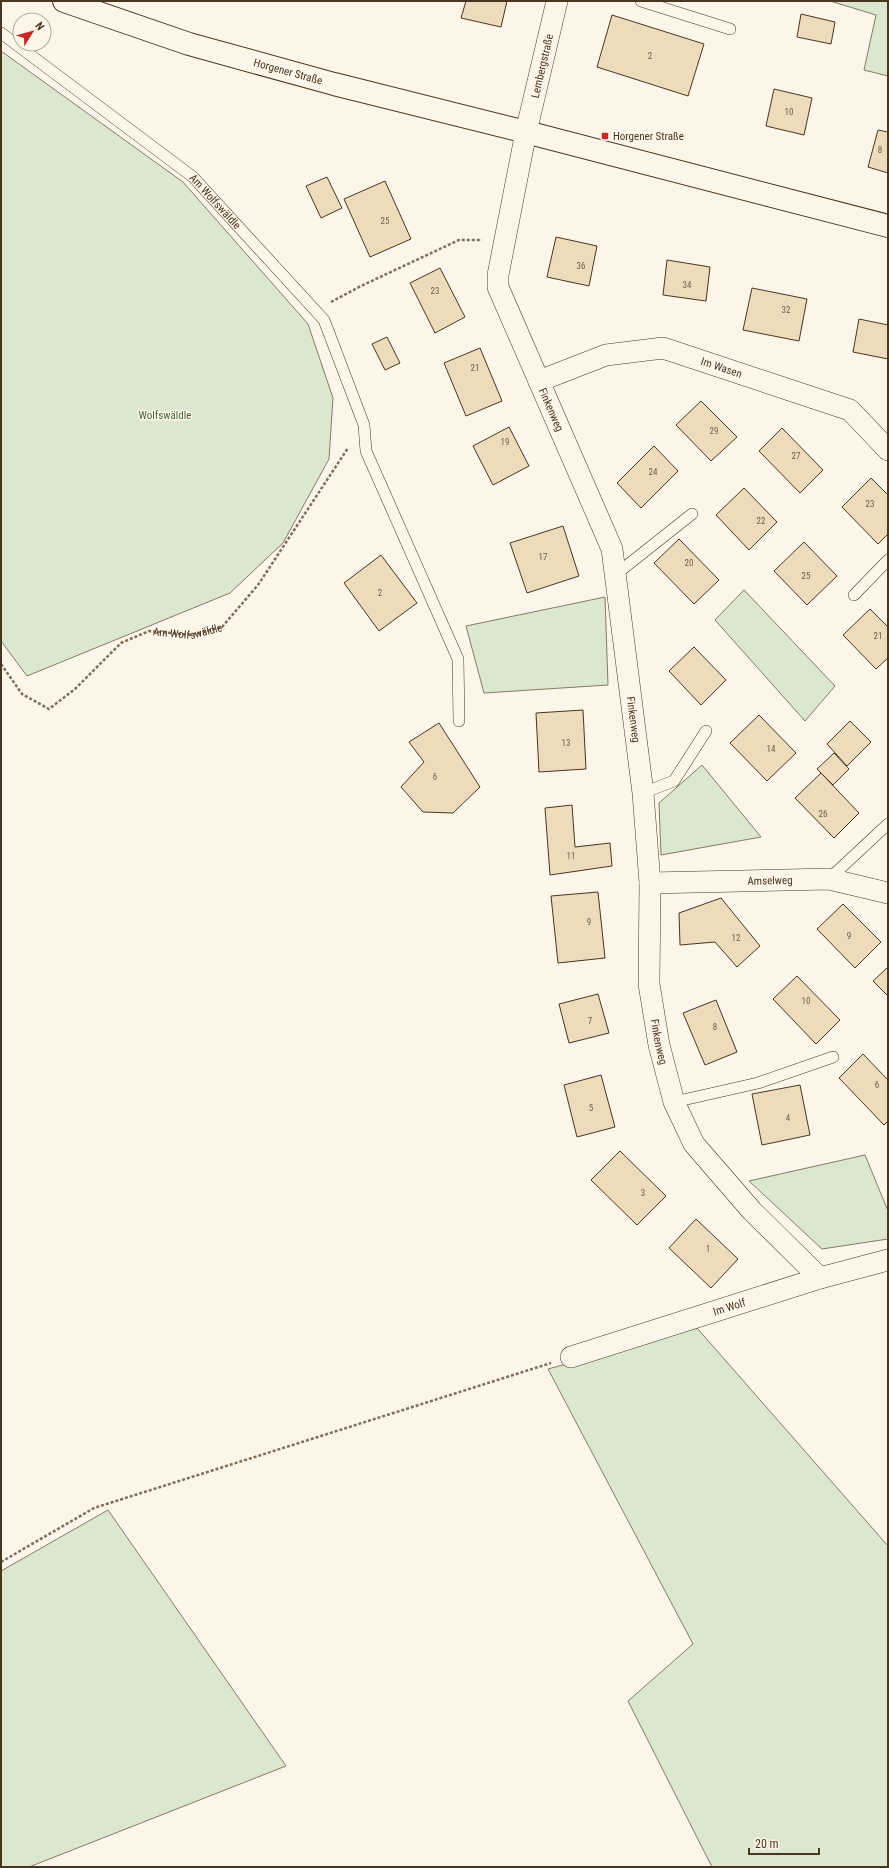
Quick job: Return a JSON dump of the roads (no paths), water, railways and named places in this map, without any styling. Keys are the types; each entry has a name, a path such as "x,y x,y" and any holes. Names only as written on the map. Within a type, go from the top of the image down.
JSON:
{"street":[{"name":"Horgener Straße","path":"64,1 189,44 334,84 888,226"},
{"name":"Lembergstraße","path":"526,132 558,1"},
{"name":"Finkenweg","path":"526,132 504,240 498,275 498,286 612,548 643,793 650,882 649,984 659,1045 674,1102 694,1144 752,1211 820,1278"},
{"name":"Im Wasen","path":"539,381 606,355 663,348 850,410 888,450"},
{"name":"Amselweg","path":"650,882 829,879 888,893"},
{"name":"Im Wolf","path":"571,1357 820,1278 888,1260"}],"lane":[{"path":"641,1 730,30"},
{"name":"Am Wolfswäldle","path":"1,32 193,177 324,320 364,425 366,451 458,659 459,721"},
{"path":"615,575 692,514"},
{"path":"854,595 888,560"},
{"path":"643,793 674,781 706,731"},
{"path":"829,879 888,824"},
{"path":"674,1102 758,1084 833,1057"}],"place":[{"name":"Horgener Straße","path":"605,136"}],"park label":[{"name":"Wolfswäldle","path":"165,415"}]}
